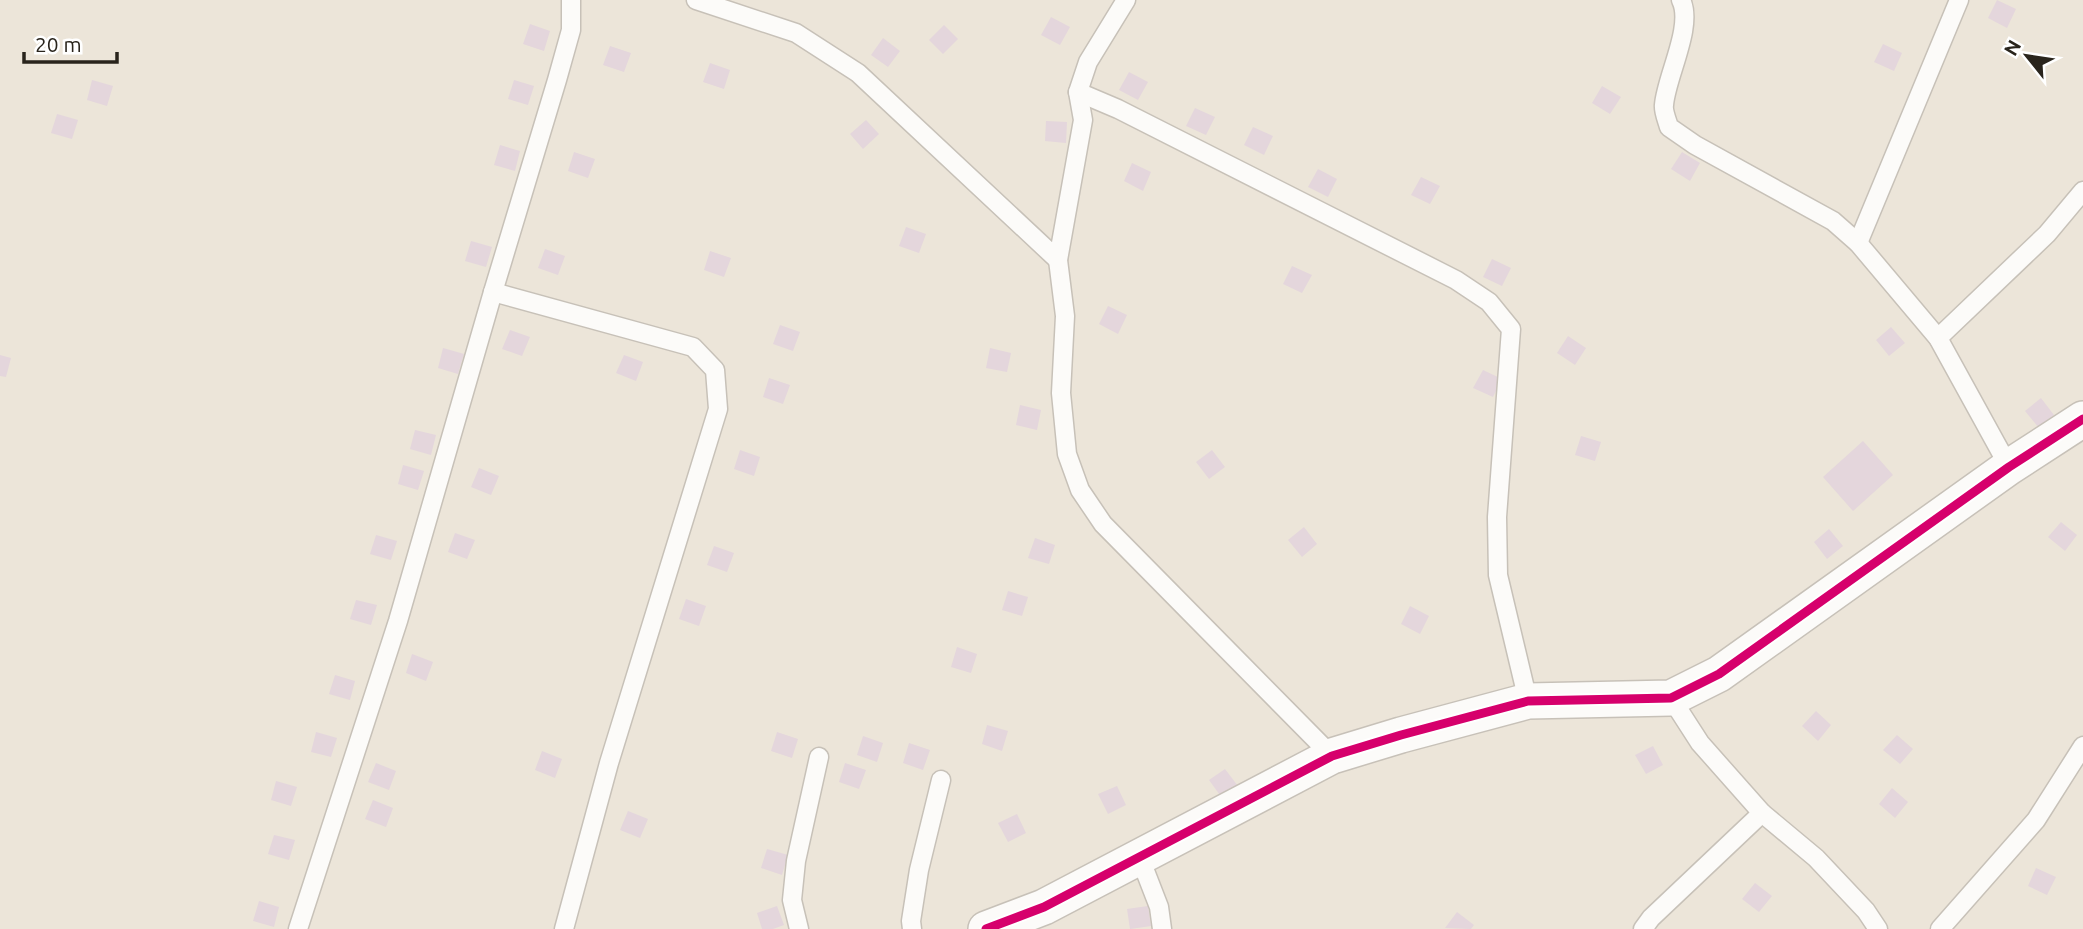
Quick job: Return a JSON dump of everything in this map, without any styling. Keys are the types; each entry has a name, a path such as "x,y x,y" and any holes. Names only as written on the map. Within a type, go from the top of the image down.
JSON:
{"street":[{"path":"986,929 1044,907 1332,756 1528,701 1671,698 1719,674 2009,467 2083,419"}],"lane":[{"path":"298,929 398,621 568,43 571,0"},
{"path":"696,0 796,33 858,73 1058,260"},
{"path":"1126,0 1088,62 1078,92 1083,120 1058,260 1065,316 1061,393 1067,454 1080,490 1103,524 1332,756"},
{"path":"1681,0 1685,8 1679,51 1664,106 1669,127 1695,145 1833,221 1858,243 1938,338 2009,467"},
{"path":"1858,243 1959,0"},
{"path":"1078,92 1118,109 1456,280 1489,302 1511,328 1497,517 1498,575 1528,701"},
{"path":"1938,338 2047,234 2083,191"},
{"path":"493,292 693,348 715,370 718,410 609,764 564,929"},
{"path":"1671,698 1700,743 1762,813 1816,858 1866,911 1878,929"},
{"path":"1940,929 2036,820 2083,746"},
{"path":"799,929 792,900 796,861 819,757"},
{"path":"912,929 919,870 941,780"},
{"path":"1643,929 1651,918 1762,813"},
{"path":"1140,858 1159,906 1162,929"}],"building":[{"path":"1997,0 2016,9 2007,28 1988,18"},
{"path":"1051,17 1070,27 1060,45 1041,35"},
{"path":"530,24 550,31 544,51 523,44"},
{"path":"944,25 958,39 943,54 929,40"},
{"path":"883,38 900,51 888,67 871,55"},
{"path":"1883,44 1902,53 1894,71 1874,62"},
{"path":"610,46 631,53 624,72 603,65"},
{"path":"710,63 730,70 724,89 703,82"},
{"path":"1129,72 1148,82 1138,100 1119,90"},
{"path":"92,80 113,86 107,106 87,100"},
{"path":"514,80 534,86 528,105 508,99"},
{"path":"1602,86 1621,97 1610,114 1592,103"},
{"path":"1195,108 1215,117 1206,135 1186,126"},
{"path":"57,114 78,120 72,139 51,133"},
{"path":"866,120 879,134 863,149 850,134"},
{"path":"1046,121 1067,122 1066,143 1045,141"},
{"path":"1253,127 1273,136 1264,155 1244,145"},
{"path":"500,145 520,151 515,171 494,165"},
{"path":"574,152 595,159 588,178 568,171"},
{"path":"1682,152 1700,163 1690,181 1671,169"},
{"path":"1132,163 1151,172 1143,191 1124,181"},
{"path":"1318,169 1337,179 1328,197 1308,187"},
{"path":"1421,177 1440,186 1430,204 1411,195"},
{"path":"906,227 926,234 919,253 899,246"},
{"path":"471,241 492,247 486,267 465,261"},
{"path":"545,249 565,256 558,275 538,268"},
{"path":"710,251 731,258 724,277 704,270"},
{"path":"1492,259 1511,268 1502,286 1483,277"},
{"path":"1292,266 1312,275 1302,293 1283,284"},
{"path":"1108,306 1127,315 1118,334 1099,324"},
{"path":"780,325 800,332 793,351 773,344"},
{"path":"1891,327 1905,343 1889,356 1876,340"},
{"path":"510,330 530,337 522,356 502,349"},
{"path":"1568,336 1586,348 1575,365 1557,353"},
{"path":"443,348 464,354 458,374 438,368"},
{"path":"990,348 1011,353 1007,372 986,368"},
{"path":"0,355 11,358 6,377 0,376"},
{"path":"624,355 643,362 636,381 616,373"},
{"path":"1483,370 1502,379 1493,397 1473,388"},
{"path":"769,378 790,385 783,404 763,397"},
{"path":"2041,398 2054,415 2039,428 2025,411"},
{"path":"1020,405 1041,410 1037,430 1016,425"},
{"path":"415,430 436,435 431,455 410,449"},
{"path":"1581,436 1601,442 1595,461 1575,455"},
{"path":"1863,441 1893,475 1853,511 1823,477"},
{"path":"740,450 760,457 754,476 734,469"},
{"path":"1212,450 1225,467 1209,479 1196,462"},
{"path":"403,465 424,471 418,490 398,484"},
{"path":"479,468 499,476 491,495 471,487"},
{"path":"2061,522 2077,535 2065,551 2048,537"},
{"path":"1304,527 1317,544 1302,557 1288,540"},
{"path":"1829,529 1843,546 1827,559 1814,542"},
{"path":"455,533 475,540 467,559 448,552"},
{"path":"376,535 397,541 391,560 370,554"},
{"path":"1035,538 1055,545 1049,564 1028,558"},
{"path":"714,546 734,553 727,572 707,565"},
{"path":"1008,591 1028,597 1022,616 1002,610"},
{"path":"686,599 706,606 699,626 679,619"},
{"path":"356,600 377,605 371,625 350,619"},
{"path":"1410,606 1429,616 1420,634 1401,624"},
{"path":"957,647 977,654 971,673 951,667"},
{"path":"412,654 433,662 426,681 406,673"},
{"path":"335,675 355,681 350,700 329,694"},
{"path":"1816,711 1831,725 1818,741 1802,726"},
{"path":"987,725 1008,731 1002,751 982,744"},
{"path":"316,732 337,738 331,757 311,752"},
{"path":"777,732 798,739 792,758 771,751"},
{"path":"1897,735 1913,749 1900,764 1883,750"},
{"path":"863,736 883,743 877,762 857,755"},
{"path":"909,743 930,750 923,770 903,763"},
{"path":"1653,746 1663,765 1646,774 1635,755"},
{"path":"542,751 562,759 555,778 535,770"},
{"path":"376,763 396,771 389,790 368,782"},
{"path":"845,763 866,770 859,789 839,782"},
{"path":"1225,769 1238,786 1222,798 1209,780"},
{"path":"276,781 297,787 291,806 271,800"},
{"path":"1117,786 1126,805 1108,814 1098,794"},
{"path":"1892,788 1908,802 1895,818 1879,804"},
{"path":"373,800 393,808 386,827 365,819"},
{"path":"628,811 648,819 640,838 620,830"},
{"path":"1017,814 1026,833 1008,842 998,823"},
{"path":"274,835 295,840 289,860 268,854"},
{"path":"767,849 788,855 782,875 761,868"},
{"path":"2036,868 2056,877 2047,895 2028,886"},
{"path":"1755,883 1772,896 1759,912 1742,899"},
{"path":"259,901 279,907 274,927 253,921"},
{"path":"777,906 784,925 762,929 757,913"},
{"path":"1148,906 1151,926 1130,929 1127,909"},
{"path":"1457,912 1474,925 1471,929 1445,928"}],"cycle path":[{"path":"986,929 1044,907 1332,756 1528,701 1671,698 1719,674 2009,467 2083,419"}]}
